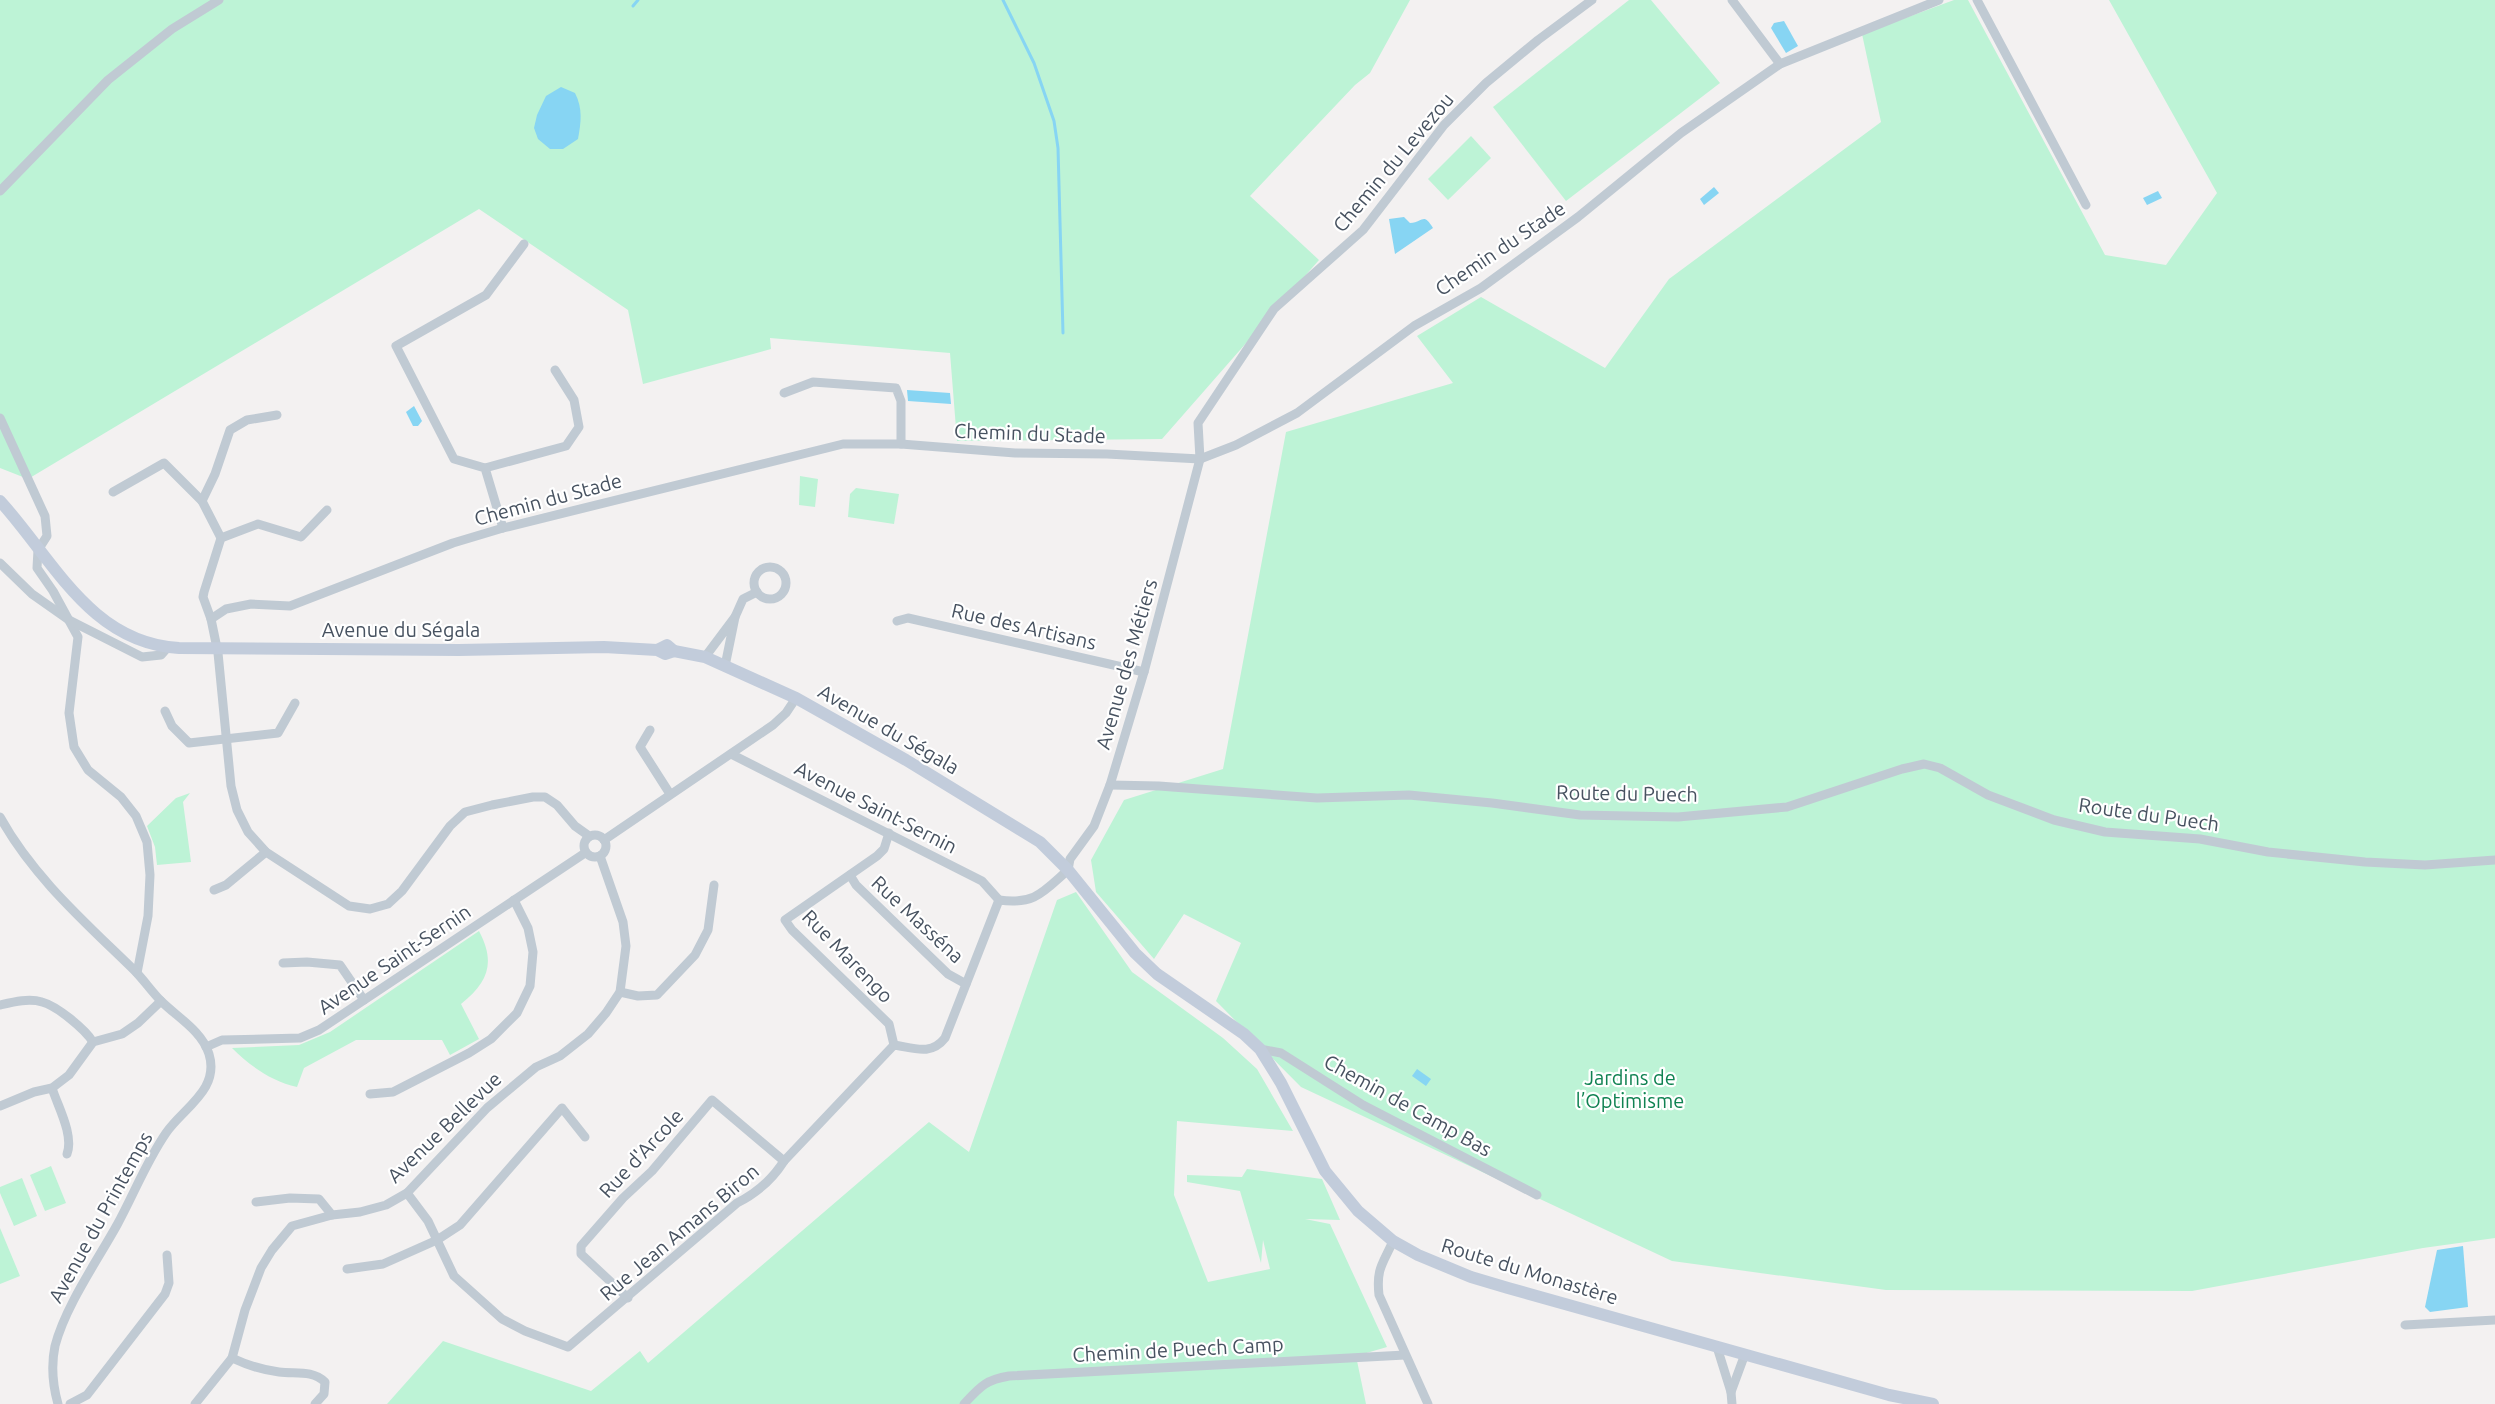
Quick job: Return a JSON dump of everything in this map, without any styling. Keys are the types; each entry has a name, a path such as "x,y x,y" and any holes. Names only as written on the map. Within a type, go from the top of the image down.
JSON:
{"street":[{"path":"0,191 108,80 172,29 219,0"},
{"name":"Chemin du Levezou","path":"1198,423 1274,309 1363,230 1444,125 1486,83 1592,0"},
{"path":"1732,0 1780,64"},
{"name":"Chemin du Stade","path":"211,620 226,609 251,604 290,606 453,543 503,528 843,444 901,444 1015,453 1107,454 1200,459 1236,445 1297,413 1414,326 1481,288 1578,217 1681,133 1780,64 1939,0"},
{"path":"1977,0 2086,205"},
{"path":"524,244 486,295 396,346 454,459 485,468 566,446 579,427 574,400 555,370"},
{"path":"784,393 813,382 896,388 901,401 901,444"},
{"path":"202,501 215,474 230,430 247,420 277,415"},
{"path":"0,418 45,516 47,536 38,550 37,568 78,637 69,713 74,747 88,770 121,797 136,816 147,842 150,875 148,916 137,973"},
{"name":"Avenue des Métiers","path":"1068,870 1070,859 1094,826 1110,785 1144,672 1200,459 1198,423"},
{"path":"113,492 164,463 202,501 221,538 203,597 211,620 216,648 231,786 237,810 248,832 266,852 349,906 370,909 388,904 402,891 450,826 465,812 533,797 545,797 557,804 575,826 589,836 599,836 604,840 606,847 600,856 594,858 585,853 584,842 589,836"},
{"path":"485,468 503,528"},
{"path":"0,501 63,580 109,624 132,638 168,647 216,648"},
{"path":"221,538 258,524 301,537 327,510"},
{"path":"0,563 32,594 69,620 142,657 161,655 168,647"},
{"path":"725,666 735,617 743,599 757,592"},
{"path":"705,657 735,617"},
{"name":"Rue des Artisans","path":"897,621 908,618 1144,672"},
{"name":"Avenue du Ségala","path":"216,648 459,650 604,647 657,650 665,654 674,651 705,657 796,698 906,760 1040,842 1068,870"},
{"path":"604,840 773,725 796,698"},
{"path":"165,711 172,726 189,743 278,733 295,704"},
{"path":"650,730 640,747 670,794"},
{"name":"Avenue Saint-Sernin","path":"731,754 982,881 999,900"},
{"name":"Route du Puech","path":"1110,785 1159,786 1317,798 1409,795 1580,815 1678,818 1787,807 1902,769 1924,764 1940,768 1988,795 2054,820 2104,832 2200,839 2268,852 2365,862 2425,865 2495,860"},
{"path":"0,817 31,865 137,973 161,1001 193,1030 206,1047"},
{"name":"Rue Marengo","path":"889,832 884,849 877,856 786,920 792,930 889,1024 894,1045"},
{"path":"214,890 226,885 266,852"},
{"name":"Avenue Saint-Sernin","path":"206,1047 222,1040 300,1038 319,1030 585,853"},
{"name":"Avenue Bellevue","path":"195,1404 232,1358 245,1310 261,1268 272,1250 292,1226 332,1215 360,1212 386,1205 406,1193 487,1108 520,1078 547,1060 560,1056 588,1034 606,1013 620,992 626,946 623,922 600,856"},
{"path":"894,1045 927,1051 938,1047 945,1038 999,900 1018,902 1036,898 1068,870"},
{"name":"Route du Monastère","path":"1068,870 1135,953 1157,974 1244,1034 1260,1049 1281,1083 1325,1171 1358,1211 1393,1241 1418,1256 1471,1276 1889,1395 1933,1404"},
{"name":"Rue Masséna","path":"850,875 856,885 948,974 966,984"},
{"path":"620,992 638,996 657,995 695,955 708,930 714,885"},
{"path":"370,1094 393,1092 469,1053 491,1039 517,1013 530,986 533,952 528,928 514,900"},
{"path":"283,963 340,964 364,1000"},
{"path":"0,1005 19,1001 43,1002 84,1029 93,1042"},
{"path":"0,1106 34,1092 52,1088 69,1075 93,1042 122,1034 138,1023 161,1001"},
{"name":"Rue Jean Amans Biron","path":"406,1193 428,1221 454,1276 502,1319 525,1331 568,1347 737,1203 752,1195 767,1182 784,1161 894,1045"},
{"name":"Avenue du Printemps","path":"58,1404 53,1384 55,1347 67,1315 126,1208 151,1157 168,1131 194,1104 207,1086 211,1067 206,1047"},
{"name":"Chemin de Camp Bas","path":"1260,1049 1281,1053 1363,1104 1537,1195"},
{"path":"52,1088 66,1130 69,1148 67,1154"},
{"name":"Rue d'Arcole","path":"628,1298 581,1254 581,1246 623,1198 652,1171 712,1101 784,1161"},
{"path":"347,1269 383,1264 437,1240 460,1225 562,1108 585,1137"},
{"path":"256,1202 290,1198 319,1199 332,1215"},
{"path":"1393,1241 1382,1260 1377,1277 1379,1295 1428,1404"},
{"path":"70,1404 87,1395 165,1294 169,1283 167,1255"},
{"path":"2405,1325 2495,1320"},
{"path":"1717,1347 1731,1392 1732,1404"},
{"path":"1731,1392 1745,1354"},
{"name":"Chemin de Puech Camp","path":"964,1404 982,1384 992,1379 1009,1376 1404,1355"},
{"path":"232,1358 251,1366 280,1372 316,1374 326,1382 324,1394 315,1404"}],"green space":[{"path":"0,0 1410,0 1370,73 1355,85 1250,196 1319,260 1162,439 957,441 950,353 770,338 771,349 643,384 628,310 479,209 28,479 0,468"},
{"path":"1629,0 1651,0 1720,83 1566,201 1493,107"},
{"name":"Jardins de l’Optimisme","path":"1954,0 1968,0 2105,255 2166,265 2217,193 2109,0 2495,0 2495,1238 2423,1248 2192,1291 1886,1290 1672,1261 1301,1087 1216,1001 1241,943 1184,914 1154,959 1096,892 1091,860 1124,800 1223,769 1286,432 1453,383 1417,336 1481,297 1605,368 1669,279 1881,122 1862,34"},
{"path":"1471,136 1491,158 1448,200 1428,179"},
{"path":"800,476 818,479 815,507 799,505"},
{"path":"856,488 899,494 894,524 848,517 850,494"},
{"path":"190,793 183,802 191,862 157,865 155,847 147,826 176,798"},
{"path":"1076,892 1132,972 1223,1038 1257,1069 1293,1131 1177,1121 1174,1195 1208,1282 1270,1269 1263,1240 1261,1263 1240,1191 1187,1182 1187,1175 1242,1177 1247,1169 1322,1179 1340,1220 1305,1219 1330,1224 1387,1347 1356,1356 1366,1404 387,1404 443,1341 591,1391 640,1351 648,1363 929,1122 969,1152 1057,900"},
{"path":"479,931 487,953 486,971 478,988 461,1004 479,1039 450,1055 442,1040 356,1040 304,1068 297,1087 278,1081 262,1072 232,1048 299,1045 330,1032"},
{"path":"51,1166 66,1203 45,1211 30,1175"},
{"path":"22,1178 37,1216 14,1226 0,1193 0,1187"},
{"path":"0,1228 20,1276 0,1284"}],"water":[{"path":"1784,21 1798,46 1786,53 1771,28 1774,23"},
{"path":"561,87 575,93 578,99 581,116 578,139 563,149 550,149 538,139 534,128 546,96"},
{"path":"1714,187 1719,193 1704,205 1700,199"},
{"path":"2158,191 2162,198 2147,205 2143,198"},
{"path":"1404,217 1410,223 1425,219 1433,228 1395,254 1389,219"},
{"path":"907,390 950,393 951,404 908,401"},
{"path":"414,406 422,421 418,426 413,426 406,412"},
{"path":"1417,1069 1431,1079 1426,1086 1412,1076"},
{"path":"2463,1246 2468,1307 2430,1312 2425,1307 2437,1250"}],"waterway":[{"path":"633,6 638,0"},
{"path":"1003,0 1034,63 1054,121 1058,148 1063,333"}]}
